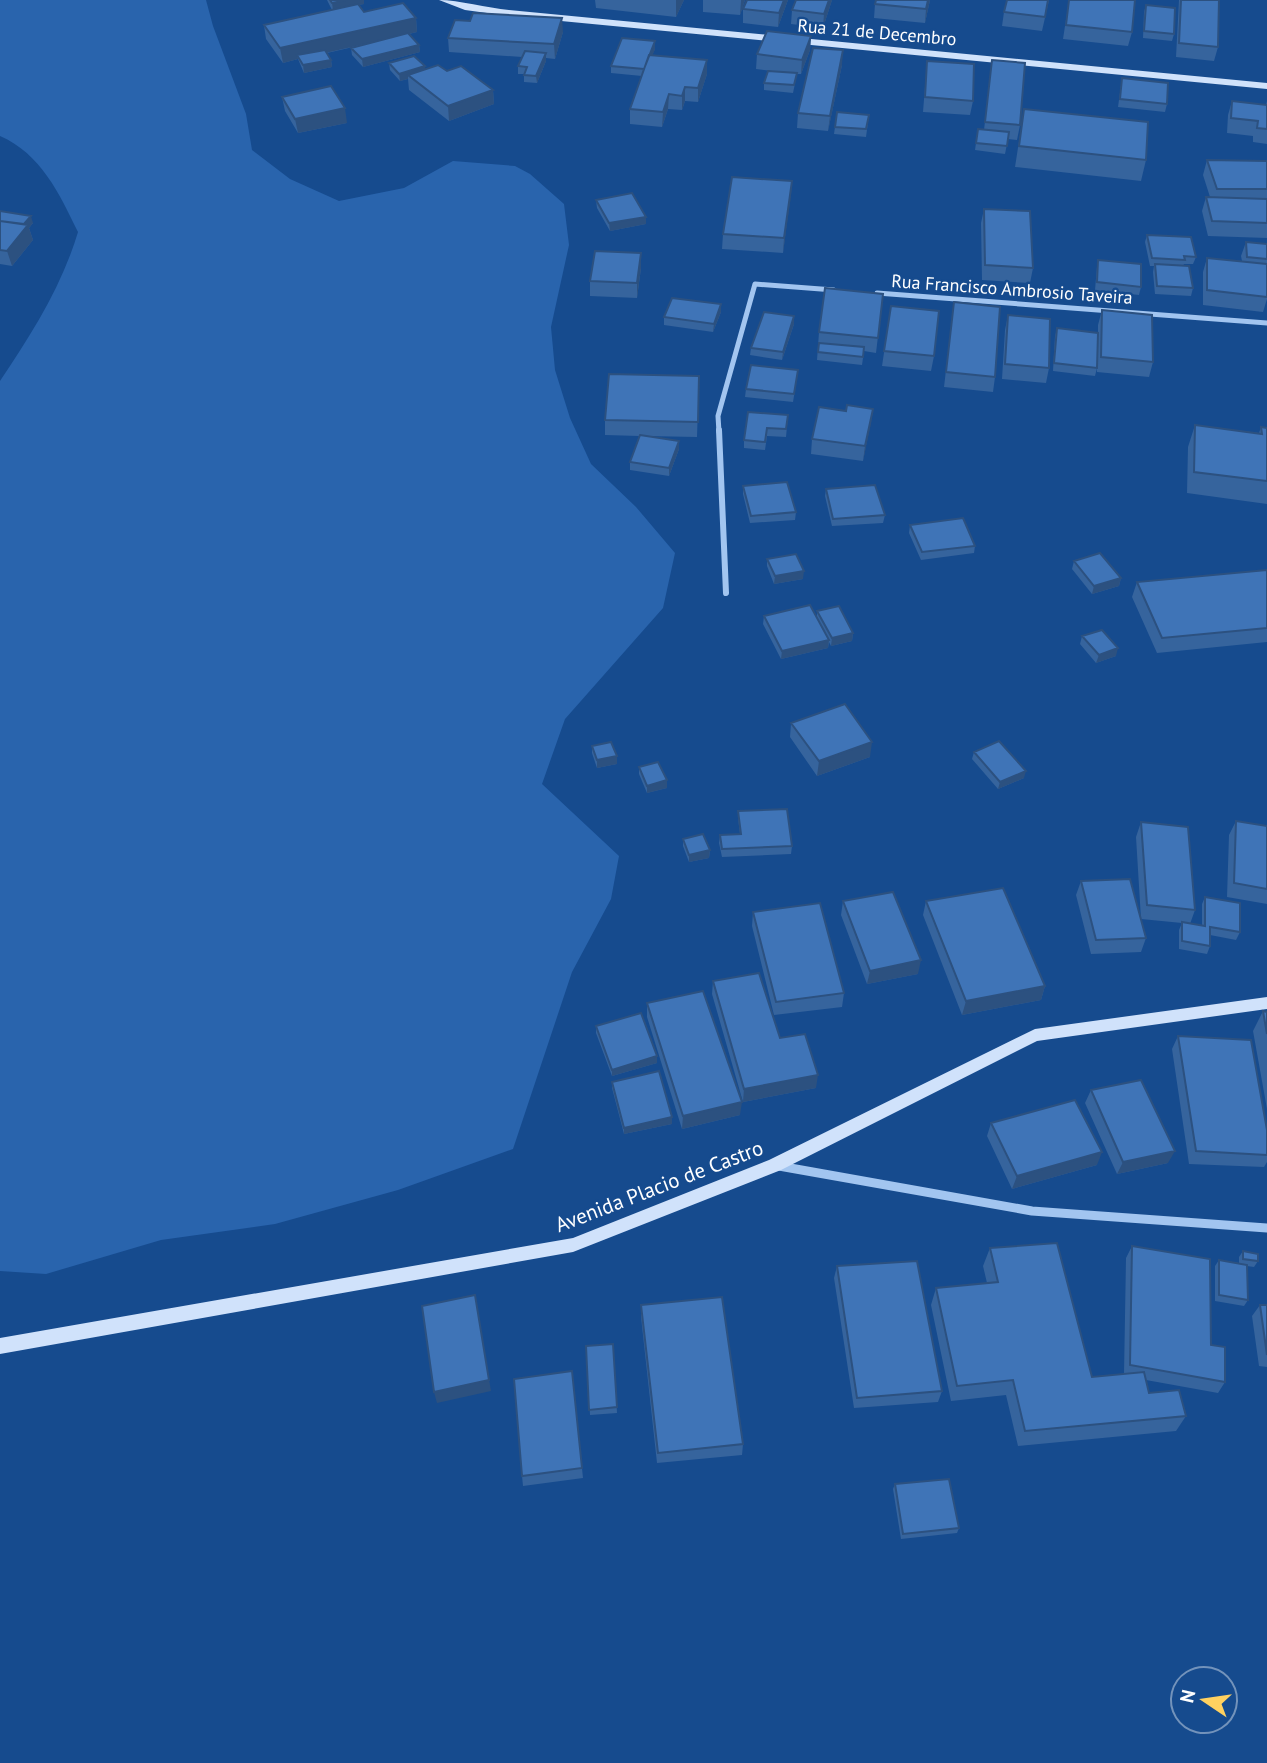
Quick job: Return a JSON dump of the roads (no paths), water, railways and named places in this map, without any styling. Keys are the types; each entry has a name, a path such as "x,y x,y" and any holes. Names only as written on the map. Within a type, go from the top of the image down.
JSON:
{"street":[{"name":"Rua 21 de Decembro","path":"443,0 465,7 509,13 1267,86"},
{"path":"726,593 718,416 755,284 838,290"},
{"name":"Rua Francisco Ambrosio Taveira","path":"866,292 1267,323"},
{"name":"Avenida Placio de Castro","path":"0,1346 573,1244 775,1165 1035,1035 1267,1003"},
{"path":"775,1165 1032,1211 1267,1228"}]}
